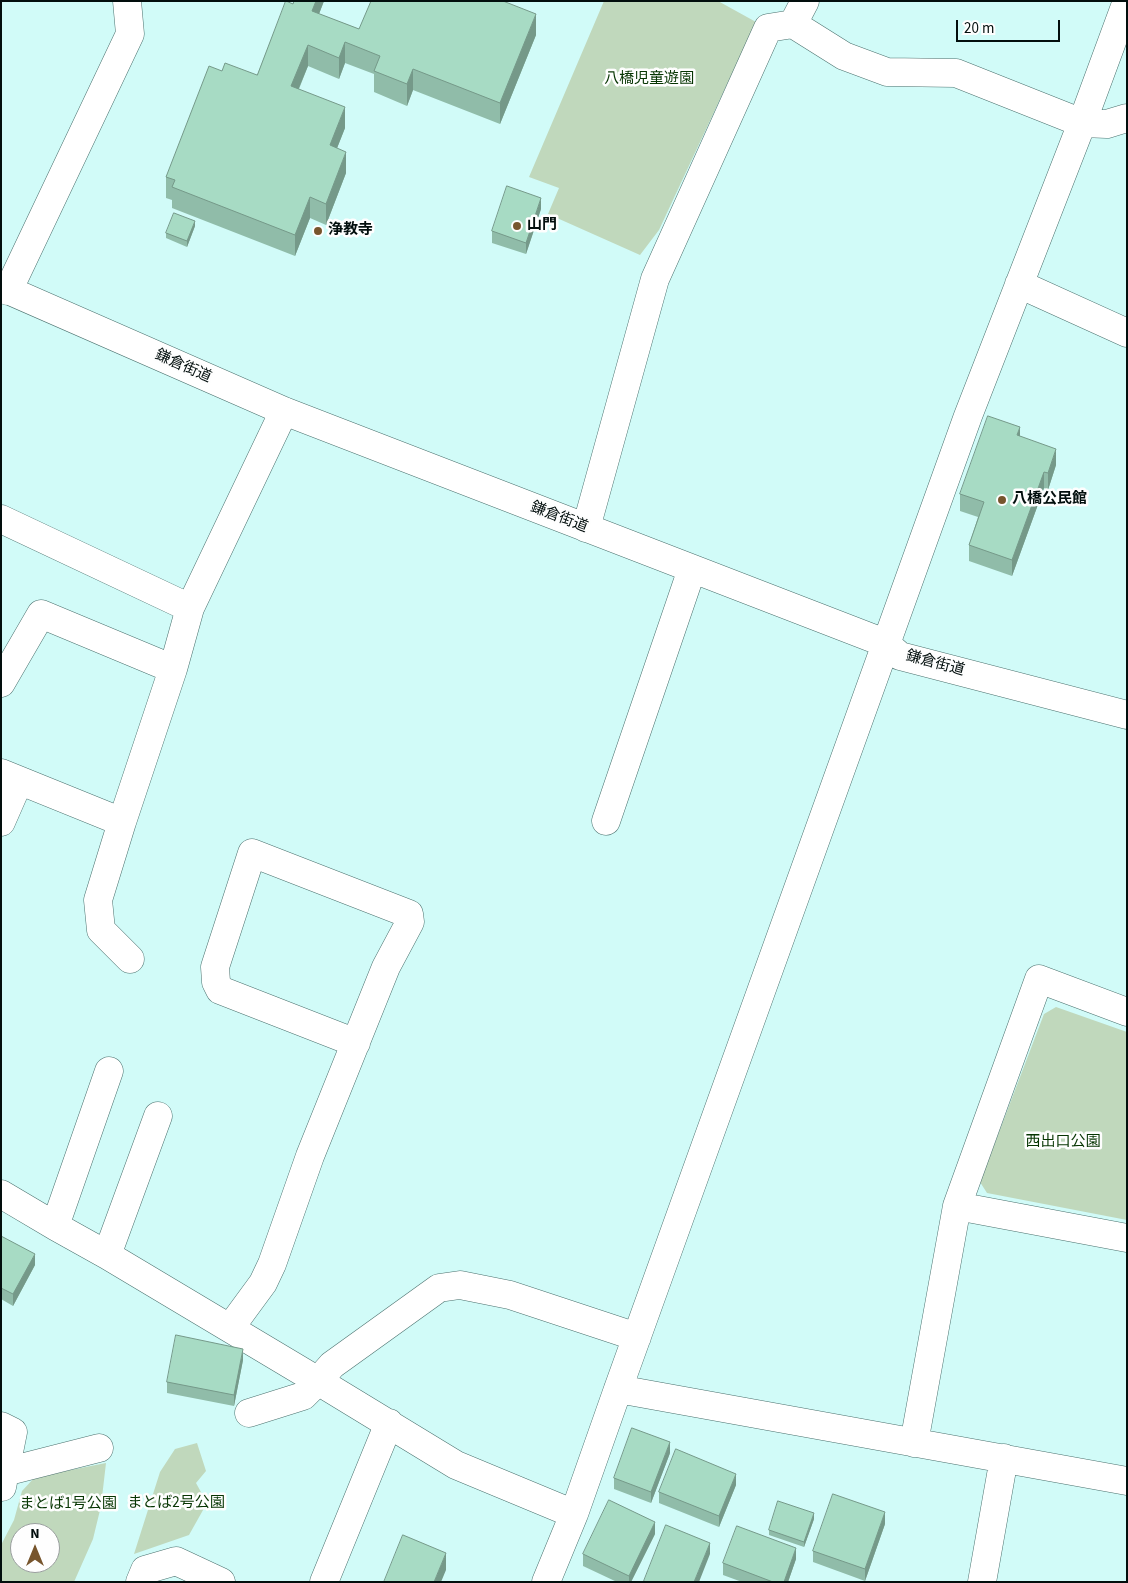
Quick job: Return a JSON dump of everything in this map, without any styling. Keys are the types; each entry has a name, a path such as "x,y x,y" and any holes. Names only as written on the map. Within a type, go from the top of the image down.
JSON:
{"street":[{"path":"4,289 130,34 127,1"},
{"path":"546,1582 574,1514 970,410 1082,123 1126,1"},
{"path":"586,528 654,279 768,28 799,13 844,56 888,72 956,74 1082,123 1107,124 1127,118"},
{"path":"1019,284 1127,333"},
{"name":"鎌倉街道","path":"4,289 284,411 885,643 900,656 1127,715"},
{"path":"130,959 102,930 98,900 173,670 190,608 284,411"},
{"path":"1,519 190,608"},
{"path":"606,821 692,569"},
{"path":"1,683 41,614 173,670"},
{"path":"1,822 10,777 122,822"},
{"path":"230,1328 263,1283 272,1264 310,1156 356,1043 386,967 410,922 409,914 252,853 215,967 216,982 220,990 356,1043"},
{"path":"914,1442 957,1206 1039,979 1127,1012"},
{"path":"55,1226 109,1071"},
{"path":"107,1254 158,1116"},
{"path":"1,1194 107,1254 456,1465 574,1514"},
{"path":"957,1206 1127,1238"},
{"path":"249,1413 303,1396 332,1365 439,1288 460,1286 510,1295 637,1337"},
{"path":"618,1389 1127,1481"},
{"path":"324,1582 389,1423"},
{"path":"1,1426 13,1432 3,1482"},
{"path":"3,1482 99,1448"},
{"path":"982,1582 1004,1458"},
{"path":"140,1582 145,1570 176,1561 222,1582"}],"green space":[{"name":"八橋児童遊園","path":"604,1 718,1 756,22 659,230 640,255 548,214 559,188 529,177"},
{"name":"西出口公園","path":"1056,1007 1127,1032 1127,1220 987,1193 980,1182 1044,1014"},
{"name":"まとば2号公園","path":"197,1443 206,1471 196,1483 207,1503 189,1535 134,1554 160,1472 175,1449"},
{"name":"まとば1号公園","path":"106,1463 101,1506 93,1539 74,1582 1,1582 1,1545 10,1528 10,1573 60,1573 60,1523 12,1523 22,1491 35,1477"}],"building":[{"path":"286,1 293,4 294,1 316,1 312,11 359,29 371,1 503,1 536,14 500,103 413,69 407,84 374,71 380,56 345,42 339,58 308,45 291,86 345,107 330,145 346,152 326,204 310,197 295,235 172,187 175,180 166,177 209,66 222,71 225,63 257,75"},
{"name":"山門","path":"507,186 541,198 526,243 492,231"},
{"path":"174,213 195,221 187,241 166,233"},
{"name":"八橋公民館","path":"988,416 1020,427 1017,435 1056,449 1048,473 1044,472 1012,560 969,545 984,502 960,494"},
{"path":"1,1236 35,1254 13,1294 1,1288"},
{"path":"176,1335 243,1349 234,1395 167,1382"},
{"path":"632,1428 670,1442 651,1492 614,1478"},
{"path":"676,1449 736,1474 719,1516 659,1492"},
{"path":"833,1494 885,1512 865,1569 813,1551"},
{"path":"609,1500 655,1522 629,1576 583,1554"},
{"path":"778,1501 814,1513 804,1542 769,1530"},
{"path":"666,1525 710,1543 694,1582 644,1581"},
{"path":"737,1526 796,1548 784,1582 773,1582 723,1563"},
{"path":"403,1535 446,1553 434,1582 384,1582"}],"place":[{"name":"山門","path":"517,226"},
{"name":"浄教寺","path":"318,231"},
{"name":"八橋公民館","path":"1002,500"}]}
